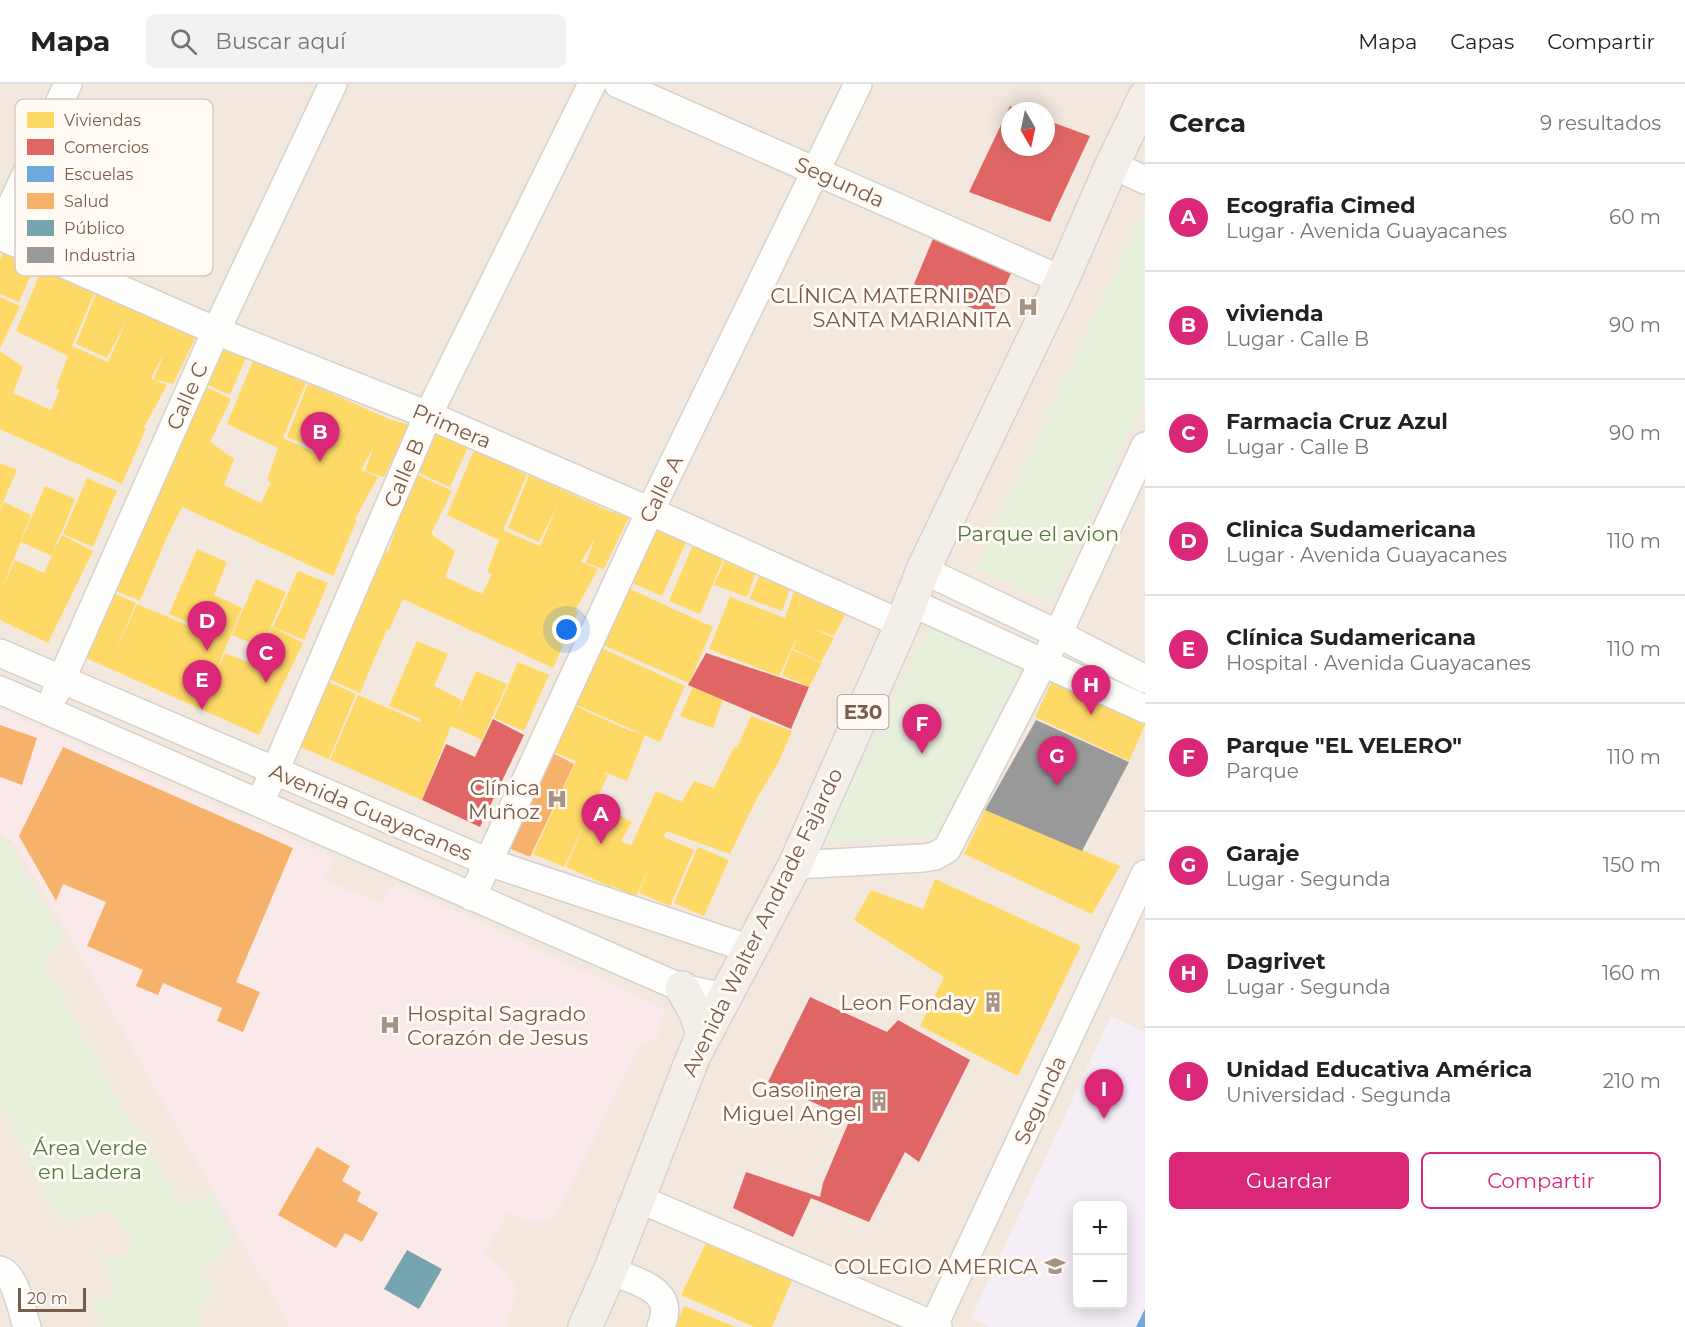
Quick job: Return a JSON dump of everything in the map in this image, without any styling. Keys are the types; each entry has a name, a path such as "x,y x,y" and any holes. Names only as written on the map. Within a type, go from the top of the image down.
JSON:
{"main road":[{"name":"Avenida Walter Andrade Fajardo","path":"585,1327 610,1271 694,1055 795,865 923,570 1062,280 1112,165 1145,97"},
{"path":"681,988 696,1013 704,1033 694,1055"}],"street":[{"path":"61,99 68,84"},
{"name":"Calle C","path":"48,711 60,679 216,331 333,84"},
{"name":"Calle B","path":"259,803 429,416 592,84"},
{"name":"Segunda","path":"618,84 1062,280"},
{"name":"Calle A","path":"472,897 650,511 858,84"},
{"path":"1112,165 1145,180"},
{"path":"0,230 15,198"},
{"name":"Primera","path":"0,236 15,243"},
{"name":"Primera","path":"91,276 216,331 429,416 650,511 906,613 1043,662 1145,709"},
{"path":"795,865 923,858 935,856 947,849 1058,634 1145,446"},
{"path":"923,570 1058,634 1145,679"},
{"name":"Avenida Guayacanes","path":"0,654 488,862 750,949"},
{"name":"Avenida Guayacanes","path":"0,690 681,988 724,997"},
{"name":"Segunda","path":"936,1326 1145,874"},
{"path":"637,1197 936,1326"},
{"path":"0,1270 4,1271 14,1284 27,1327"},
{"path":"610,1271 658,1292 663,1299 664,1309 661,1327"}],"shaded area":[{"path":"0,84 1145,84 1145,1327 0,1327"},
{"name":"Hospital Sagrado Corazón de Jesus","path":"0,709 327,854 332,857 332,862 325,880 381,903 389,889 395,885 401,885 666,1010 656,1040 639,1045 563,1203 554,1216 541,1223 533,1223 507,1213 485,1253 508,1274 515,1286 506,1327 290,1327 59,918 16,845 0,831"},
{"path":"1111,1016 1145,1032 1145,1327 990,1327 971,1318"}],"green space":[{"name":"Parque el avion","path":"1145,209 1145,400 1050,602 976,568"},
{"path":"930,627 1020,670 935,837 822,842"},
{"name":"Área Verde en Ladera","path":"0,837 10,847 64,938 42,959 134,1129 184,1206 212,1194 235,1243 199,1271 214,1296 195,1308 204,1327 103,1327 93,1303 116,1292 104,1261 135,1251 113,1210 60,1220 0,1100"}],"building: Viviendas":[{"path":"6,246 15,250 15,276 30,276 19,302 0,294 0,260"},
{"path":"39,276 64,276 95,291 72,346 108,362 128,318 107,358 76,344 97,291 198,333 173,384 154,379 164,353 151,378 167,385 144,427 146,428 122,484 0,429 0,351 23,367 13,393 51,410 60,390 56,388 68,356 16,331"},
{"path":"0,297 20,306 0,348"},
{"path":"216,339 248,353 230,395 199,381"},
{"path":"254,358 306,383 283,438 319,454 339,411 318,450 287,437 308,383 389,419 409,425 384,477 365,471 374,446 361,470 378,477 355,519 357,520 333,576 182,507 140,601 109,588 165,460 182,466 168,459 196,382 231,399 210,442 234,459 224,485 261,503 271,482 267,480 278,448 227,424"},
{"path":"437,430 469,445 450,487 419,473"},
{"path":"474,450 527,475 503,530 540,546 559,502 539,542 508,528 529,475 609,511 629,517 604,569 586,563 595,538 581,562 598,569 575,611 578,612 553,668 403,599 389,630 387,629 360,693 329,679 386,551 396,555 388,551 416,474 452,491 431,534 455,551 445,577 482,594 492,574 487,572 499,540 447,515"},
{"path":"0,463 17,470 0,509"},
{"path":"87,478 117,491 93,547 63,534"},
{"path":"45,486 75,499 53,552 62,535 93,551 48,643 0,620 0,511 4,502 31,515 1,591 15,560 44,573 52,556 21,542"},
{"path":"656,527 687,540 662,596 632,583"},
{"path":"693,545 724,558 700,614 669,601"},
{"path":"197,549 227,562 214,595 242,608 211,683 225,653 255,665 263,648 232,635 256,579 286,592 263,645 272,627 303,643 259,735 77,654 106,590 136,603 112,659 137,604 199,630 200,628 169,614"},
{"path":"727,556 757,569 747,597 714,585"},
{"path":"762,570 792,583 782,611 749,599"},
{"path":"298,571 328,583 304,640 273,627"},
{"path":"798,581 851,603 834,636 808,626 834,638 821,662 793,649 799,633 779,676 709,649 730,597 785,618"},
{"path":"628,588 713,627 689,683 601,644"},
{"path":"417,641 448,654 434,686 462,700 454,721 476,671 507,684 482,740 451,726 422,800 330,760 358,695 420,722 421,719 389,706"},
{"path":"599,647 685,686 660,742 572,703"},
{"path":"792,650 822,663 809,687 782,675"},
{"path":"518,662 549,675 524,731 494,718"},
{"path":"1056,673 1145,713 1145,725 1129,761 1035,717"},
{"path":"326,681 356,694 329,759 298,746"},
{"path":"693,687 723,700 713,728 680,716"},
{"path":"571,704 626,729 645,735 627,781 601,771 608,775 595,802 632,822 621,841 631,846 656,791 682,802 694,781 714,788 734,747 737,748 751,716 792,731 778,763 755,802 730,854 666,831 664,837 694,850 670,906 639,893 650,865 636,897 612,886 616,877 611,887 566,867 585,823 564,867 533,854 576,761 543,748"},
{"path":"985,810 1120,866 1092,914 964,854"},
{"path":"698,847 729,860 704,916 674,903"},
{"name":"Leon Fonday","path":"935,879 1081,946 1018,1076 920,1026 944,977 854,920 871,890 923,909"},
{"path":"708,1239 793,1278 772,1327 754,1327 681,1295"},
{"path":"684,1306 736,1327 675,1327"}],"building: Comercios":[{"path":"1055,123 1090,136 1050,222 969,192 1001,125 1001,156 1055,156"},
{"path":"935,234 1016,263 991,316 914,284"},
{"path":"706,653 809,687 791,729 688,685"},
{"path":"493,719 524,735 480,827 422,800 446,744 475,757"},
{"name":"Gasolinera Miguel Angel","path":"810,997 887,1032 898,1020 970,1060 919,1162 905,1152 869,1222 811,1198 793,1237 733,1208 746,1172 820,1197 823,1183 850,1119 768,1082"}],"building: Escuelas":[{"path":"1145,1309 1145,1327 1136,1327"}],"building: Salud":[{"path":"0,725 37,738 22,785 0,777"},
{"path":"63,747 293,848 236,982 260,992 243,1032 217,1021 222,1008 163,983 158,995 136,986 143,970 87,946 106,902 63,884 56,901 19,836"},
{"path":"543,748 574,764 530,857 500,844"},
{"path":"317,1147 350,1166 342,1181 361,1192 357,1201 378,1213 362,1242 345,1233 336,1248 278,1215"}],"building: Público":[{"path":"407,1250 442,1269 419,1309 384,1289"}],"building: Industria":[{"path":"1036,720 1129,762 1082,851 985,810"}],"place":[{"name":"CLÍNICA MATERNIDAD SANTA MARIANITA","path":"1028,307"},
{"name":"vivienda","path":"320,462"},
{"name":"Clinica Sudamericana","path":"207,651"},
{"name":"Farmacia Cruz Azul","path":"266,683"},
{"name":"Clínica Sudamericana","path":"202,710"},
{"name":"Dagrivet","path":"1091,715"},
{"name":"Parque \"EL VELERO\"","path":"922,754"},
{"name":"Garaje","path":"1057,786"},
{"name":"Clínica Muñoz","path":"557,799"},
{"name":"Ecografia Cimed","path":"601,844"},
{"name":"Leon Fonday","path":"993,1002"},
{"name":"Hospital Sagrado Corazón de Jesus","path":"390,1025"},
{"name":"Gasolinera Miguel Angel","path":"879,1101"},
{"name":"Unidad Educativa América","path":"1104,1119"},
{"name":"COLEGIO AMERICA","path":"1055,1266"}]}
